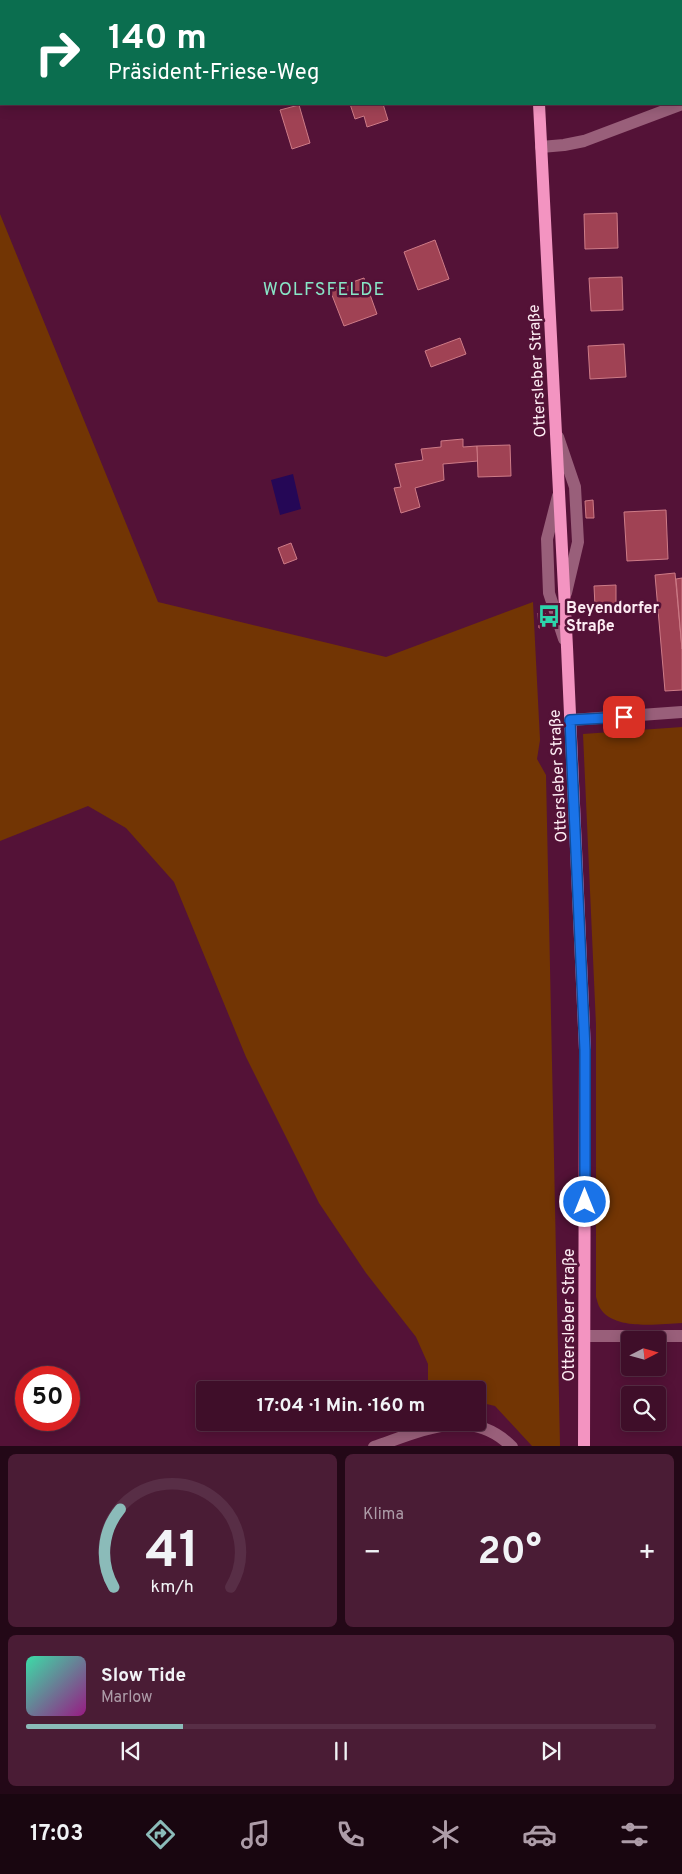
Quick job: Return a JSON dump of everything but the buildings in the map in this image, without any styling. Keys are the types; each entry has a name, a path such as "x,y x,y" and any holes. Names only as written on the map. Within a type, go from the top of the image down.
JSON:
{"main road":[{"name":"Ottersleber Straße","path":"539,105 567,647 585,1050 584,1446"}],"street":[{"path":"542,147 584,141 679,105"},
{"path":"555,428 575,487 578,542 564,600"},
{"path":"559,491 546,539 549,593 567,647"},
{"path":"570,720 682,712"},
{"path":"585,1336 682,1336"},
{"path":"374,1446 431,1428 471,1424 492,1430 512,1446"}],"shaded area":[{"path":"0,214 158,602 386,657 533,602 540,740 537,759 546,775 560,1446 532,1446 495,1406 486,1404 486,1381 428,1381 428,1364 416,1337 366,1273 319,1203 246,1057 174,882 126,828 88,806 0,841"},
{"path":"293,474 301,509 280,515 271,480"},
{"path":"682,727 682,1323 650,1325 615,1320 599,1307 596,1297 596,1025 583,734"}],"place":[{"name":"Beyendorfer Straße","path":"549,616"}],"district":[{"name":"WOLFSFELDE","path":"324,289"}],"route":[{"path":"585,1202 585,1050 570,720 624,717"}]}
